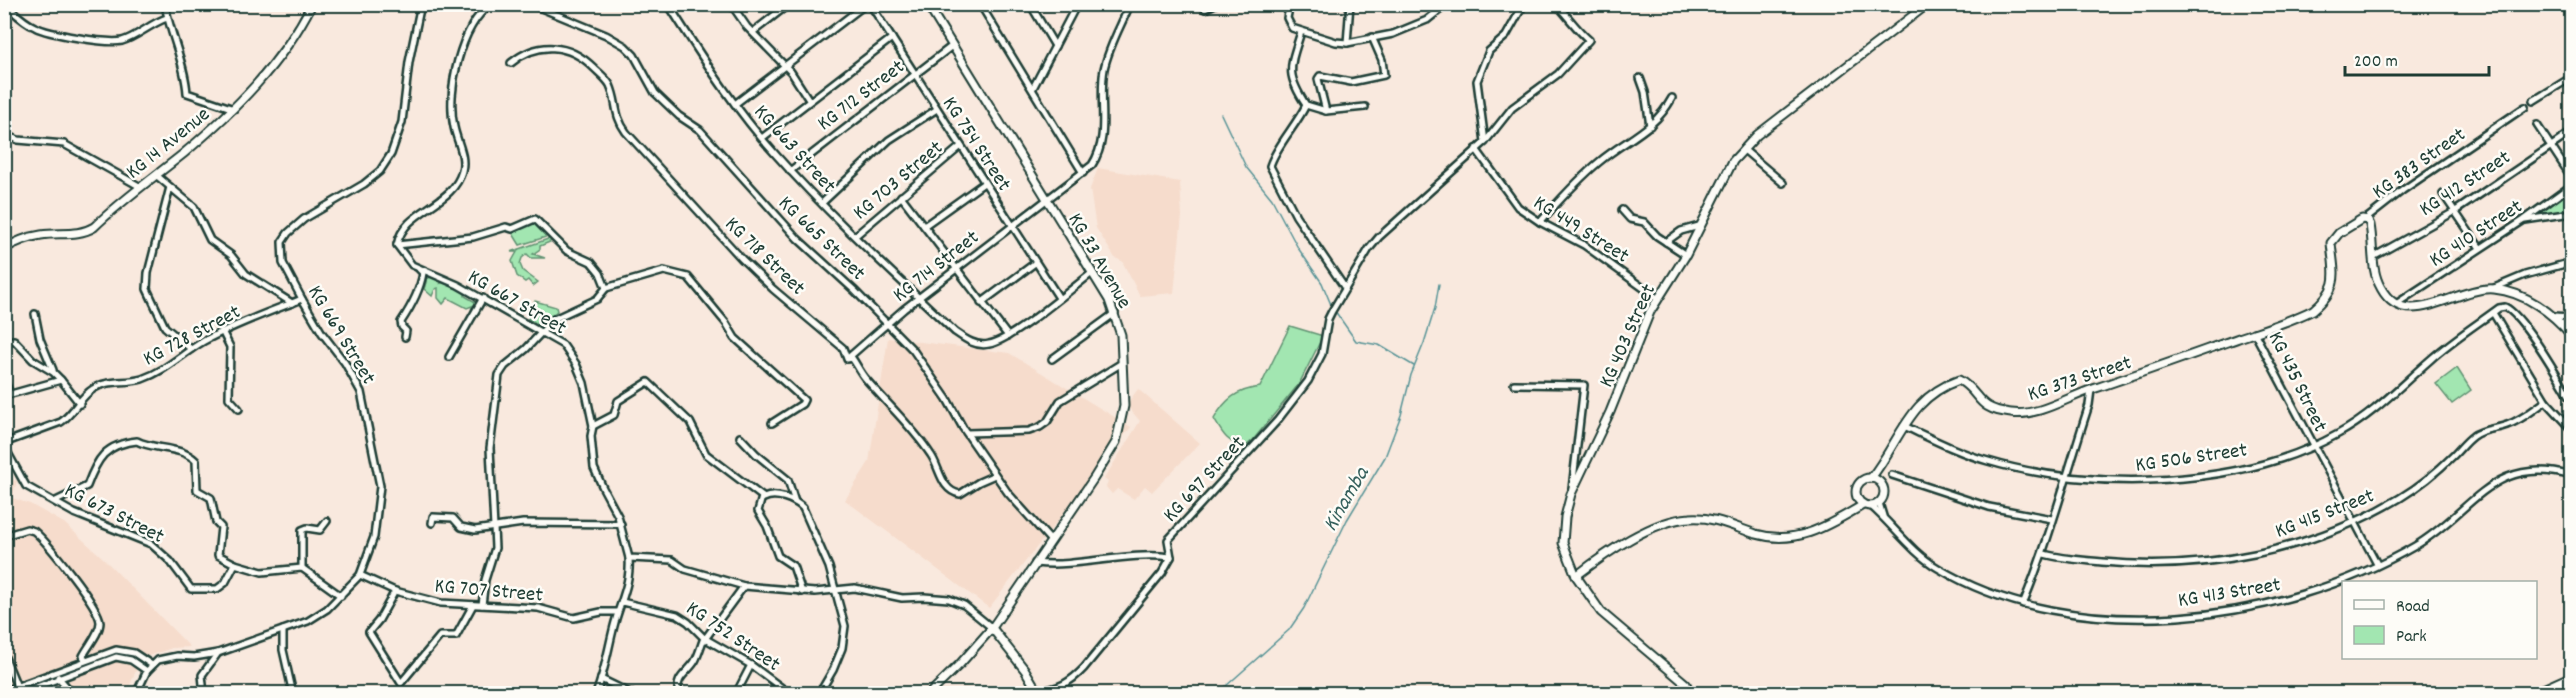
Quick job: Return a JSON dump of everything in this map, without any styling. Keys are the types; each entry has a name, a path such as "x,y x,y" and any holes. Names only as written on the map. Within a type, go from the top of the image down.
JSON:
{"main road":[{"name":"KG 14 Avenue","path":"4,249 21,240 40,235 87,231 234,108 296,36 312,4"},
{"path":"463,4 484,4"},
{"name":"KG 33 Avenue","path":"927,4 1115,313 1121,335 1124,406 1116,442 1094,478 992,628 960,664 929,693"},
{"name":"KG 403 Street","path":"1691,693 1686,684 1601,612 1576,576 1563,543 1565,517 1571,494 1610,412 1657,298 1686,255 1733,161 1743,149 1790,109 1928,4"},
{"name":"KG 383 Street","path":"2331,243 2339,233 2362,219 2366,219"},
{"path":"2366,219 2371,231 2375,273 2380,287 2395,305 2404,309 2414,309 2462,294 2492,289 2517,295 2554,316 2571,336"},
{"name":"KG 435 Street","path":"2254,332 2301,316 2313,310 2328,295 2336,267 2331,243"},
{"name":"KG 373 Street","path":"1904,426 1924,398 1959,380 1990,409 2018,414 2039,410 2254,332"},
{"path":"1875,480 1877,470 1904,426"},
{"path":"1860,502 1856,490 1858,483 1875,480"},
{"path":"1860,502 1875,505 1884,490 1875,480"},
{"path":"1576,576 1638,536 1677,519 1711,519 1756,534 1780,538 1817,531 1833,524 1851,512 1860,502"},
{"path":"992,628 1025,670 1039,693"},
{"path":"2532,693 2571,676"}],"street":[{"path":"5,4 35,28 104,41 125,40 156,21 167,18"},
{"path":"165,4 188,95 234,108"},
{"name":"KG 669 Street","path":"152,665 158,660 177,656 194,657 218,653 308,621 327,609 360,575 374,537 380,494 378,472 361,392 345,363 322,333 302,300 283,263 282,242 288,233 304,219 364,184 380,171 392,154 402,122 409,62 421,4"},
{"path":"491,4 482,12 467,37 458,56 453,77 453,124 464,160 462,173 447,194 404,226 397,245 472,237 506,227 512,229 535,219 567,250 591,262 600,273 606,288"},
{"name":"KG 665 Street","path":"531,4 558,14 625,46 634,55 656,93 679,116 700,130 798,239 848,284 913,350 995,475 1021,510 1051,541"},
{"name":"KG 663 Street","path":"668,4 735,104 762,138 790,171 855,236 919,298 968,341 991,344 1008,336"},
{"path":"731,4 742,21 785,65 810,100"},
{"path":"753,32 789,4"},
{"path":"735,104 866,4"},
{"name":"KG 754 Street","path":"870,4 1059,298"},
{"path":"980,4 1083,173"},
{"path":"1030,4 1055,46"},
{"path":"1033,88 1077,4"},
{"name":"KG 714 Street","path":"847,359 956,268 1083,173 1097,157 1101,146 1104,71 1113,42 1131,4"},
{"path":"1205,9 1215,4"},
{"path":"1290,4 1287,18 1292,28 1301,32 1314,33 1336,42 1347,43 1393,34 1427,20 1447,4"},
{"path":"1347,43 1350,4"},
{"path":"1485,142 1478,81 1490,51 1506,36 1524,4"},
{"path":"1306,105 1273,157 1270,166 1296,216 1345,288 1379,237 1485,142 1512,108 1558,74 1589,40 1574,26 1569,16 1557,4"},
{"path":"2567,4 2571,13"},
{"path":"1301,32 1290,70 1291,77 1306,105 1326,111 1365,107"},
{"path":"1326,111 1318,79 1320,76 1351,82 1384,75 1380,55 1372,37"},
{"path":"762,138 892,38"},
{"name":"KG 712 Street","path":"790,171 952,46"},
{"name":"KG 718 Street","path":"511,63 531,50 552,47 570,51 590,64 611,87 616,118 626,132 742,259 773,289 843,348 847,359 852,358 864,377 921,439 934,460 941,478 956,494 995,475"},
{"path":"2534,101 2571,77"},
{"path":"1640,78 1645,92 1650,126"},
{"path":"1540,222 1577,180 1663,114 1672,98"},
{"name":"KG 383 Street","path":"2366,219 2403,190 2525,107"},
{"path":"822,202 889,140 937,109"},
{"path":"2537,126 2571,178"},
{"name":"KG 412 Street","path":"2373,257 2454,212 2571,132"},
{"path":"4,134 18,140 64,144 139,186"},
{"name":"KG 703 Street","path":"855,236 961,146"},
{"path":"1743,149 1783,183"},
{"name":"KG 449 Street","path":"1476,150 1513,202 1540,222 1584,245 1657,298"},
{"path":"156,175 194,207 210,240 231,255 246,274 292,303"},
{"path":"924,226 984,183"},
{"name":"KG 410 Street","path":"2395,305 2524,220 2571,185"},
{"path":"170,187 148,273 147,289 165,327 191,349"},
{"path":"2443,194 2480,248"},
{"path":"901,196 1008,336 1092,273"},
{"path":"1622,210 1630,219 1644,222 1666,242 1686,255"},
{"path":"2524,220 2571,213"},
{"path":"1666,242 1681,231 1700,226"},
{"name":"KG 667 Street","path":"397,245 412,265 483,298 563,345 576,364 584,383 593,426 591,436 594,468 621,524 629,558 629,578 617,612 596,693"},
{"path":"2492,289 2515,279 2571,262"},
{"path":"981,303 1035,263"},
{"path":"405,337 406,331 401,322 411,309 414,296 421,285 423,273 412,265"},
{"path":"482,605 484,580 494,555 495,528 490,448 496,386 505,366 526,349 554,319 597,299 606,288 664,271 688,276 726,323 735,338 804,400 772,423"},
{"path":"2515,279 2513,289 2517,295"},
{"name":"KG 697 Street","path":"1039,693 1061,687 1073,680 1162,573 1171,557 1168,540 1267,434 1308,381 1322,354 1328,319 1345,288"},
{"path":"448,357 483,298"},
{"name":"KG 728 Street","path":"4,444 52,427 69,416 94,388 103,384 143,379 182,358 191,349 222,331 302,300"},
{"path":"2571,400 2557,374 2514,313 2505,307 2493,313 2546,401 2571,429"},
{"path":"1052,359 1115,313"},
{"name":"KG 506 Street","path":"1904,426 1955,450 1986,461 2067,477 2127,482 2209,475 2269,461 2340,434 2377,408 2432,358 2493,313"},
{"path":"35,314 40,339 53,372"},
{"path":"2554,316 2571,317"},
{"path":"222,331 230,347 229,398 239,409"},
{"name":"KG 435 Street","path":"2254,332 2377,564"},
{"path":"4,341 14,340 33,360 53,372 80,404"},
{"path":"967,432 1020,432 1040,427 1052,417 1060,401 1122,363"},
{"path":"4,379 7,395 61,380"},
{"path":"593,426 614,415 618,401 634,393 644,383 652,384 690,422 706,454 762,497 772,495 795,501 803,508 829,567 846,632 833,670 819,693"},
{"path":"1514,384 1584,385 1571,494"},
{"path":"2023,604 2044,554 2052,519 2089,405 2091,390"},
{"name":"KG 415 Street","path":"2044,554 2062,559 2130,565 2170,565 2224,560 2302,542 2380,509 2420,484 2474,435 2520,420 2546,401"},
{"path":"740,437 756,454 789,480 795,501"},
{"path":"56,501 87,486 96,465 107,450 137,441 148,446 168,448 192,457 196,461 197,490 211,498 215,507 216,522 221,527 218,555 235,564 262,572 303,568 341,596"},
{"name":"KG 673 Street","path":"4,444 26,486 74,513 151,544 170,561 190,589 217,589 225,583 235,564"},
{"name":"KG 413 Street","path":"2344,581 2415,546 2443,526 2486,487 2504,477 2524,472 2571,476"},
{"path":"1892,475 1989,507 2052,519"},
{"path":"762,497 758,511 767,526 778,556 793,566 802,591"},
{"name":"KG 413 Street","path":"1875,505 1899,536 1936,567 2023,604 2088,615 2183,617 2260,606 2301,596 2342,582"},
{"path":"431,519 453,518 467,530 523,523 621,524"},
{"path":"303,568 302,530 307,528 320,530 327,521"},
{"path":"4,536 27,529 34,531 89,598 100,622 83,656 85,660"},
{"path":"1035,563 1075,564 1125,558 1171,557"},
{"path":"629,558 672,560 685,569 744,586 802,591 855,588 902,598 949,599 964,605 992,628"},
{"name":"KG 707 Street","path":"360,575 395,591 441,603 538,608 574,618 601,612 617,612"},
{"path":"679,693 677,686 679,679 694,662 705,638 744,586"},
{"path":"395,591 380,620 369,632 398,681 402,682 440,636 456,636 473,605"},
{"name":"KG 752 Street","path":"622,602 677,615 705,638 751,665 790,693"},
{"path":"283,630 284,650 293,693"},
{"path":"18,691 56,671 116,650 134,653 152,665 136,693"},
{"path":"204,693 202,675 218,653"},
{"path":"4,655 18,691"},
{"path":"4,691 18,691 116,657 131,660 147,671"},
{"path":"737,692 751,665"},
{"path":"56,671 58,678 74,693"},
{"path":"601,679 632,693"}],"shaded area":[{"path":"1098,168 1180,182 1182,216 1174,293 1140,296 1122,261 1115,258 1096,228 1090,189"},
{"path":"888,338 1009,353 1131,427 989,608 845,500 869,462"},
{"path":"1138,389 1200,443 1152,492 1145,486 1134,499 1117,489 1112,494 1106,487 1108,482 1104,479 1140,421 1126,405"},
{"path":"4,477 17,481 12,498 30,504 64,523 102,557 190,647 172,648 148,656 137,668 127,693 5,693"}],"green space":[{"path":"2571,190 2571,212 2539,215 2539,211"},
{"path":"534,223 549,236 520,245 512,232"},
{"path":"551,238 552,241 540,246 540,249 533,254 545,258 531,258 527,254 522,258 520,264 523,271 538,282 533,286 528,280 525,282 517,276 512,261 517,252 511,252"},
{"path":"435,274 437,280 443,280 441,283 447,281 453,287 458,285 465,290 465,296 477,303 470,317 472,306 467,308 448,298 443,304 438,298 438,288 432,296 424,289 427,279"},
{"path":"535,301 556,307 557,311 540,325 528,319 529,311"},
{"path":"1290,326 1323,336 1299,384 1246,446 1230,441 1214,419 1232,397 1245,390 1260,387"},
{"path":"2457,368 2471,390 2452,404 2436,384"}],"waterway":[{"path":"1221,114 1246,167 1272,199 1298,248 1322,283 1332,307"},
{"name":"Kinamba","path":"1217,694 1289,630 1304,608 1347,520 1385,457 1401,415 1411,375 1435,308 1439,284"},
{"path":"1335,311 1356,341 1379,345 1414,366"}]}
